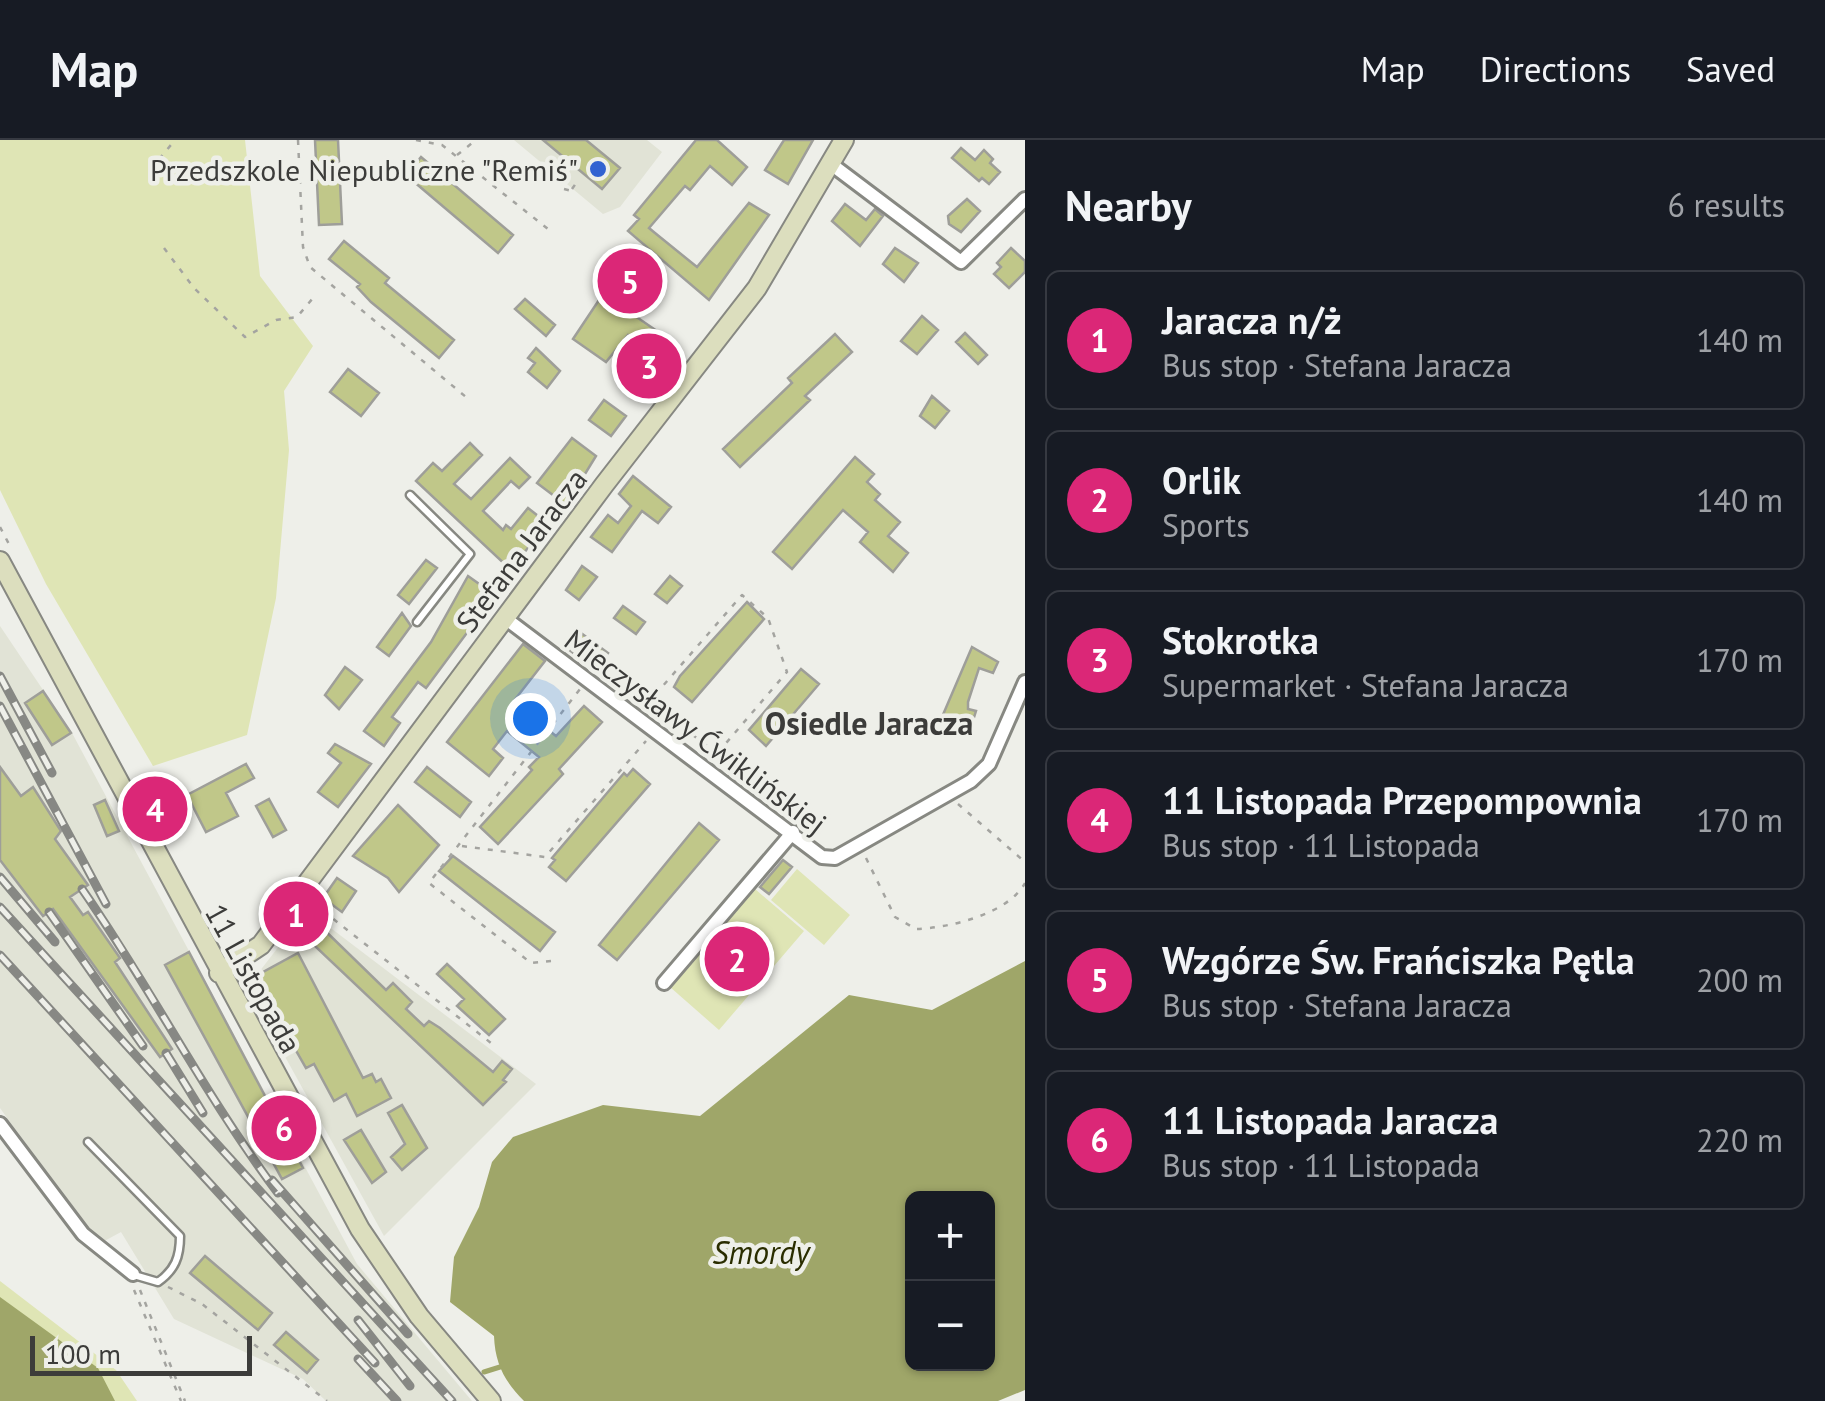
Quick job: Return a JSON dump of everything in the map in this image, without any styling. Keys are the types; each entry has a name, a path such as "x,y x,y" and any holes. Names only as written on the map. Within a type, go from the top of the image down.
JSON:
{"street":[{"name":"Stefana Jaracza","path":"219,973 260,945 758,288 844,140"},
{"path":"831,164 961,262 1025,199"},
{"name":"11 Listopada","path":"0,561 219,973 390,1277 491,1401"},
{"name":"Mieczysławy Ćwiklińskiej","path":"505,618 822,857 835,858 971,781 988,764 1025,682"},
{"path":"664,983 793,832"},
{"path":"0,1124 83,1234 129,1272"}],"lane":[{"path":"410,495 470,554 417,622"},
{"path":"88,1142 180,1236 180,1258 158,1282 129,1272"}],"path":[{"path":"150,168 174,140"},
{"path":"298,140 303,248 310,267 466,397"},
{"path":"416,140 442,145 548,228"},
{"path":"456,156 476,140"},
{"path":"564,190 570,192 579,179"},
{"path":"164,248 194,288 245,337 276,320 297,317 313,298"},
{"path":"648,703 742,594 768,618 787,672 705,769"},
{"path":"551,961 531,963 429,883 587,680"},
{"path":"611,681 718,753"},
{"path":"460,845 545,857 653,733"},
{"path":"948,793 1025,862"},
{"path":"858,844 890,909 911,928 970,919 1011,899 1025,883"},
{"path":"308,898 491,1043"},
{"path":"129,1272 183,1401"},
{"path":"129,1272 183,1401"},
{"path":"158,1282 202,1304 327,1401"}],"shaded area":[{"path":"0,140 245,140 260,276 313,346 284,391 289,450 276,598 247,735 153,766 46,584 0,490"},
{"name":"Przedszkole Niepubliczne \"Remiś\"","path":"514,140 647,140 662,152 620,207 603,214"},
{"path":"0,626 72,733 357,1264 472,1401 326,1401 303,1379 174,1319 121,1232 97,1245 0,1108"},
{"path":"797,869 850,915 824,945 771,900"},
{"path":"755,889 804,931 719,1030 670,987"},
{"path":"307,910 536,1084 384,1236 251,995 252,981"},
{"path":"0,1281 116,1370 137,1401 0,1401"}],"water":[{"name":"Smordy","path":"1025,961 1025,1390 998,1401 524,1401 499,1364 494,1336 450,1302 454,1257 479,1207 492,1162 513,1137 603,1105 700,1116 849,995 932,1010"},
{"path":"0,1297 98,1368 115,1401 0,1401"}],"building":[{"path":"315,140 338,140 342,224 319,225"},
{"path":"543,140 586,140 620,168 602,189"},
{"path":"696,140 717,140 747,167 732,185 710,166 690,190 685,186 649,228 697,267 749,203 769,215 709,300 628,231 639,219 634,215"},
{"path":"784,140 813,140 788,184 765,170"},
{"path":"961,148 975,160 984,150 1000,172 989,184 982,178 979,181 952,158"},
{"path":"421,157 513,235 498,253 406,175"},
{"path":"967,199 980,211 961,232 949,224 948,216"},
{"path":"845,204 866,220 875,209 883,216 860,246 832,221"},
{"path":"344,241 389,278 385,283 454,340 439,358 371,302 357,287 360,284 329,259"},
{"path":"895,248 918,263 904,282 883,264"},
{"path":"1011,248 1025,261 1025,272 1009,288 994,274 1001,267 997,263"},
{"path":"603,294 673,342 642,387 624,374 644,347 628,335 606,362 573,339"},
{"path":"525,299 555,325 546,336 515,309"},
{"path":"922,316 938,330 917,354 901,341"},
{"path":"965,333 987,355 978,364 956,342"},
{"path":"835,334 852,352 805,396 810,400 740,467 723,449 792,383 788,378"},
{"path":"536,348 560,371 547,388 528,372 535,363 528,358"},
{"path":"348,369 379,393 361,416 330,392"},
{"path":"932,396 949,411 935,428 920,416"},
{"path":"604,400 626,416 611,436 589,420"},
{"path":"572,438 596,456 566,505 537,483"},
{"path":"470,443 482,455 454,484 471,499 510,458 530,477 519,488 511,481 483,511 503,530 506,525 511,529 528,508 547,523 511,570 416,481 433,463 442,471"},
{"path":"855,457 874,474 867,482 880,494 875,500 900,522 888,536 908,553 893,572 860,542 868,532 843,510 792,569 773,552"},
{"path":"633,476 671,507 658,523 642,511 612,552 591,537 608,515 618,523 631,506 619,494"},
{"path":"426,560 437,568 409,604 398,595"},
{"path":"582,566 597,577 579,600 566,590"},
{"path":"468,576 489,591 478,618 426,688 418,682 392,717 400,723 384,746 364,731 431,642"},
{"path":"670,576 682,586 667,603 655,594"},
{"path":"747,602 764,619 692,702 674,687 680,676"},
{"path":"623,606 645,622 636,634 614,618"},
{"path":"402,613 411,626 389,656 377,647"},
{"path":"581,633 608,653 596,670 568,649"},
{"path":"523,644 545,661 513,702 556,736 584,706 602,722 559,769 563,774 498,844 480,827 532,770 529,767 539,757 507,731 493,749 503,758 489,776 447,742"},
{"path":"972,647 998,662 993,673 979,668 968,702 968,709 976,711 971,727 955,722 953,729 939,724"},
{"path":"345,667 362,680 339,709 325,695"},
{"path":"801,669 819,684 766,746 749,730"},
{"path":"43,691 71,733 52,745 25,703"},
{"path":"335,744 371,764 338,807 318,792 341,763 328,753"},
{"path":"246,764 254,778 226,793 238,816 206,832 187,795"},
{"path":"0,767 21,796 33,787 61,831 55,839 88,885 70,897 83,915 88,912 120,958 115,962 172,1049 160,1057 53,909 43,916 0,860"},
{"path":"427,767 471,802 460,817 415,782"},
{"path":"633,769 650,784 566,881 549,867 555,860 552,858 624,773 627,776"},
{"path":"269,799 286,830 273,837 256,806"},
{"path":"105,800 119,831 107,836 94,805"},
{"path":"398,805 439,845 399,892 388,878 353,856"},
{"path":"699,823 719,840 617,960 599,945"},
{"path":"453,856 555,932 540,951 439,871"},
{"path":"783,860 792,867 769,894 760,887"},
{"path":"337,878 356,891 342,912 323,898"},
{"path":"311,917 386,990 393,983 412,1002 406,1009 424,1026 429,1021 440,1028 493,1072 502,1061 512,1069 503,1080 506,1082 483,1105 298,930"},
{"path":"189,952 303,1168 282,1179 165,965"},
{"path":"298,953 363,1078 372,1074 376,1082 381,1079 391,1098 357,1116 346,1094 334,1101 314,1064 306,1068 254,977"},
{"path":"447,964 505,1019 489,1035 457,1006 464,999 437,974"},
{"path":"402,1105 427,1148 402,1170 391,1157 405,1144 388,1113"},
{"path":"361,1130 386,1172 372,1183 344,1140"},
{"path":"205,1256 272,1313 258,1330 190,1273"},
{"path":"286,1332 318,1360 307,1373 274,1345"}],"waterway":[{"path":"484,1372 500,1367"}],"railway":[{"path":"0,676 52,773"},
{"path":"0,706 106,904"},
{"path":"0,877 55,942"},
{"path":"82,889 226,1118 278,1193"},
{"path":"0,907 452,1401"},
{"path":"49,912 143,1046"},
{"path":"0,955 375,1363"},
{"path":"166,1053 203,1113"},
{"path":"272,1180 408,1334"},
{"path":"358,1320 410,1386"},
{"path":"358,1359 397,1401"}],"place":[{"name":"Przedszkole Niepubliczne \"Remiś\"","path":"598,169"},
{"name":"Wzgórze Św. Frańciszka Pętla","path":"630,281"},
{"name":"Stokrotka","path":"649,366"},
{"name":"11 Listopada Przepompownia","path":"155,809"},
{"name":"Jaracza n/ż","path":"296,914"},
{"name":"Orlik","path":"737,959"},
{"name":"11 Listopada Jaracza","path":"284,1128"}],"district":[{"name":"Osiedle Jaracza","path":"869,723"}]}
